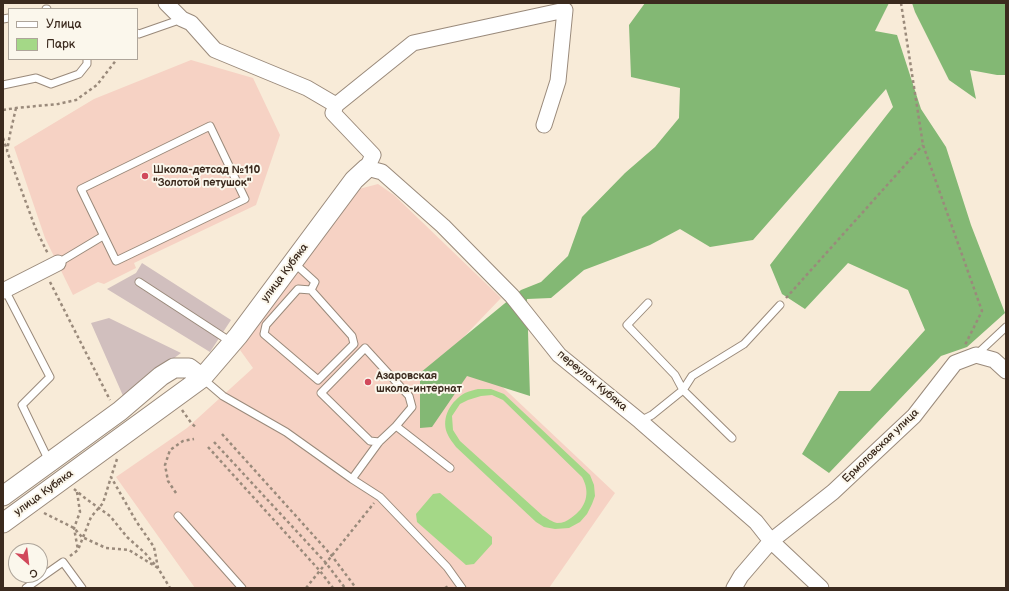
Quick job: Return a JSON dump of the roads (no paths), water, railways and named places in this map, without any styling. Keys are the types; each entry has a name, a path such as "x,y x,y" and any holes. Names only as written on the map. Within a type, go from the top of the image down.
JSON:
{"street":[{"path":"166,3 182,19 191,23 215,50 306,88 336,105"},
{"path":"367,168 372,155 334,113 336,105 413,43 566,7 558,81 544,125"},
{"name":"улица Кубяка","path":"7,504 202,378 232,342 354,180 367,168"},
{"name":"переулок Кубяка","path":"367,168 382,172 443,226 512,296 560,355 640,421 756,522 771,541"},
{"path":"4,291 52,266"},
{"path":"976,355 994,360 1006,370"},
{"name":"Ермоловская улица","path":"734,588 740,576 771,541 833,492 914,416 955,363 976,355"},
{"name":"улица Кубяка","path":"7,504 49,462 120,411 161,376 174,368 189,368 202,378"},
{"path":"771,541 822,588"}],"lane":[{"path":"138,34 182,19"},
{"path":"3,85 36,78 51,84 79,74 87,64 87,60"},
{"path":"210,126 245,198 116,261 103,236 81,189 210,126"},
{"path":"52,266 103,236"},
{"path":"293,262 315,282 311,290"},
{"path":"139,282 232,342"},
{"path":"298,289 311,290 352,336 354,344 318,380 264,334 266,325 298,289"},
{"path":"4,291 50,377 22,406 49,462"},
{"path":"648,303 627,325 675,375 683,390 732,438"},
{"path":"640,421 652,415 683,390 692,376 744,344 780,305"},
{"path":"976,355 1006,327"},
{"path":"352,479 379,442 412,408 409,396 365,348 321,393 370,441 379,442"},
{"path":"202,378 224,396 286,432 380,497 447,567 462,588"},
{"path":"396,426 450,468"},
{"path":"178,516 242,588"},
{"path":"26,588 63,562 82,588"}],"place":[{"name":"Школа-детсад №110 \"Золотой петушок\"","path":"145,176"},
{"name":"Азаровская школа-интернат","path":"368,382"}]}
